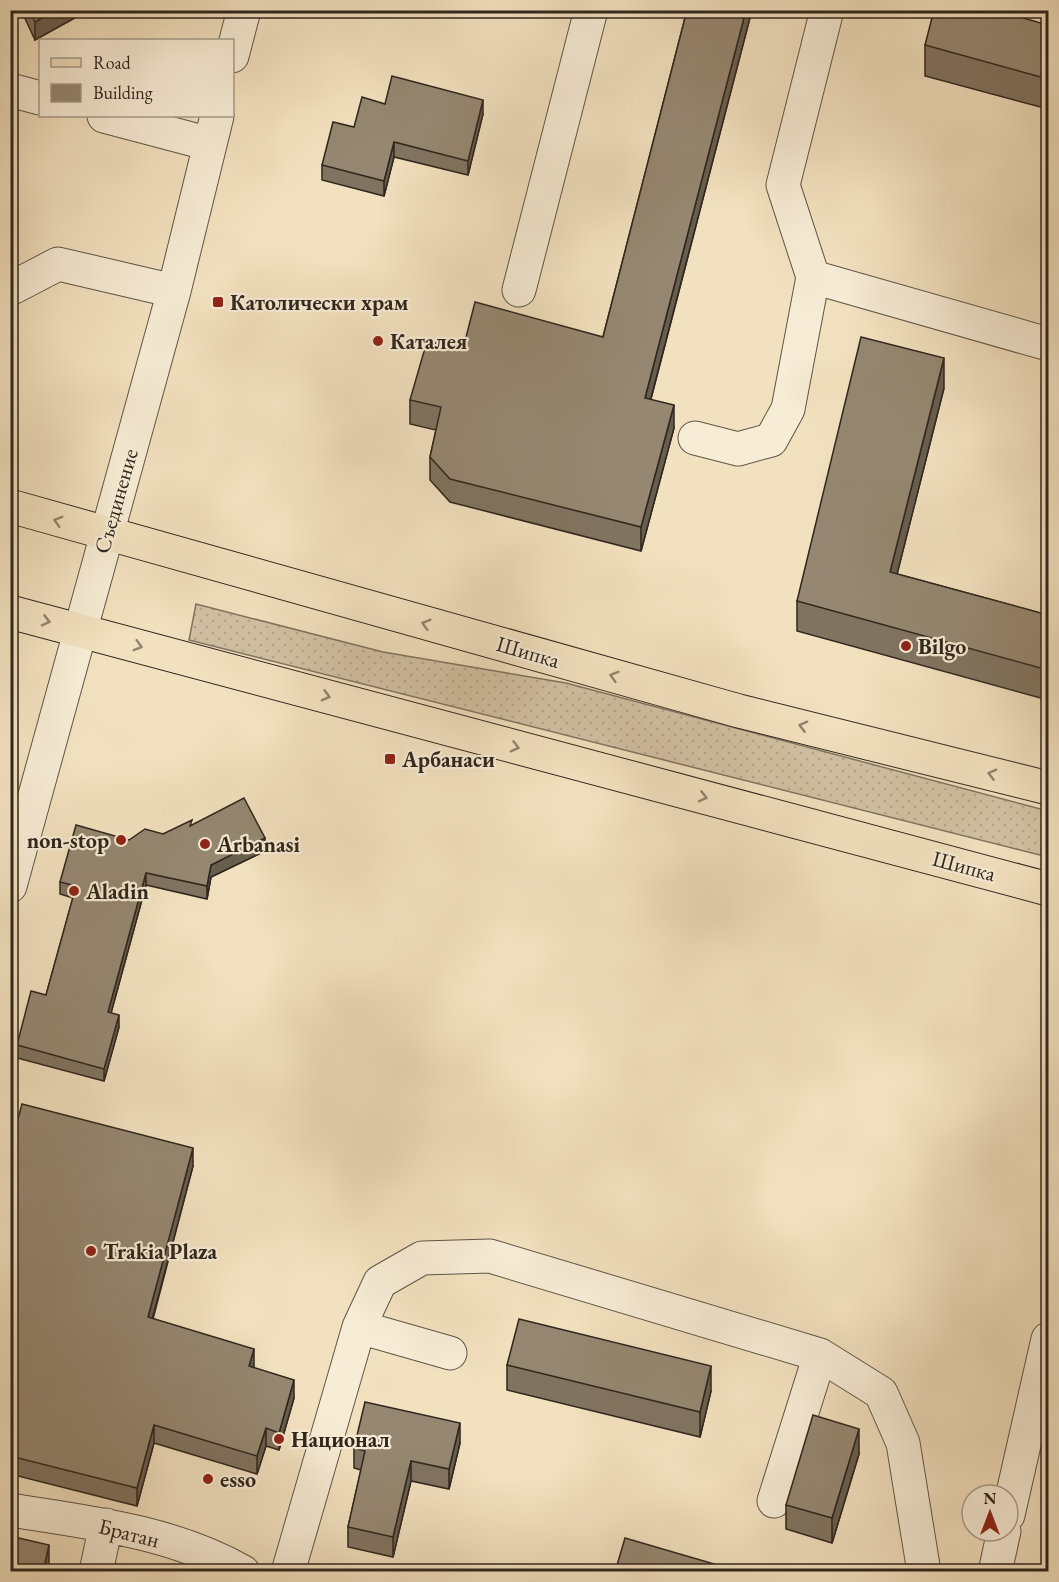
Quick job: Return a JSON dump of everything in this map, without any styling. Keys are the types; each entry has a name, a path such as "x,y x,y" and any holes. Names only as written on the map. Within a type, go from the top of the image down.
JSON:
{"main road":[{"name":"Шипка","path":"10,506 106,535 739,711 1048,788"},
{"name":"Шипка","path":"10,612 1048,889"}],"street":[{"path":"234,48 244,10"},
{"path":"519,290 591,10"},
{"path":"695,438 738,449 771,440 788,409 813,277 783,186 827,10"},
{"path":"10,90 39,98"},
{"path":"112,117 214,130"},
{"name":"Съединение","path":"10,885 174,291 214,130"},
{"path":"10,289 58,264 174,291"},
{"path":"813,277 1048,344"},
{"path":"288,1572 359,1327 380,1281 422,1258 490,1256 820,1355 880,1393 903,1443 926,1571"},
{"path":"359,1327 450,1353"},
{"path":"1015,1483 1048,1339"},
{"path":"774,1501 820,1355"},
{"name":"Братан","path":"10,1510 106,1525 214,1555 243,1572"},
{"path":"96,1572 106,1525"},
{"path":"995,1572 1001,1543"}],"shaded area":[{"path":"196,604 383,652 566,683 1048,811 1048,857 189,640"}],"building":[{"path":"29,10 55,10 35,22"},
{"path":"687,10 746,10 645,398 674,405 641,527 450,479 430,457 441,407 410,400 427,341 463,349 475,302 603,337"},
{"path":"934,10 995,10 1048,25 1048,79 925,45"},
{"path":"392,76 483,100 468,161 394,142 384,181 322,165 333,122 354,127 362,97 385,104"},
{"path":"861,337 944,358 890,572 1048,615 1048,670 797,601"},
{"path":"244,798 265,838 211,865 207,886 146,873 108,1012 119,1015 104,1069 17,1045 31,991 46,995 76,886 60,882 76,825 129,840 145,829 163,834 192,820 190,826"},
{"name":"Trakia Plaza","path":"22,1104 193,1148 148,1317 254,1349 249,1366 294,1380 279,1433 266,1428 257,1456 154,1425 137,1488 10,1456 10,1148"},
{"path":"519,1319 711,1366 700,1412 507,1365"},
{"path":"365,1402 460,1423 449,1469 411,1461 393,1537 348,1527 365,1451 354,1448"},
{"path":"813,1415 859,1429 832,1518 786,1505"},
{"path":"10,1536 49,1545 43,1572 10,1572"},
{"path":"625,1538 721,1566 720,1572 615,1572"}],"place":[{"name":"Католически храм","path":"218,302"},
{"name":"Каталея","path":"378,341"},
{"name":"Bilgo","path":"906,646"},
{"name":"Арбанаси","path":"390,759"},
{"name":"non-stop","path":"121,840"},
{"name":"Аrbanasi","path":"205,844"},
{"name":"Аladin","path":"74,891"},
{"name":"Trakia Plaza","path":"91,1251"},
{"name":"Национал","path":"279,1439"},
{"name":"esso","path":"208,1479"}]}
